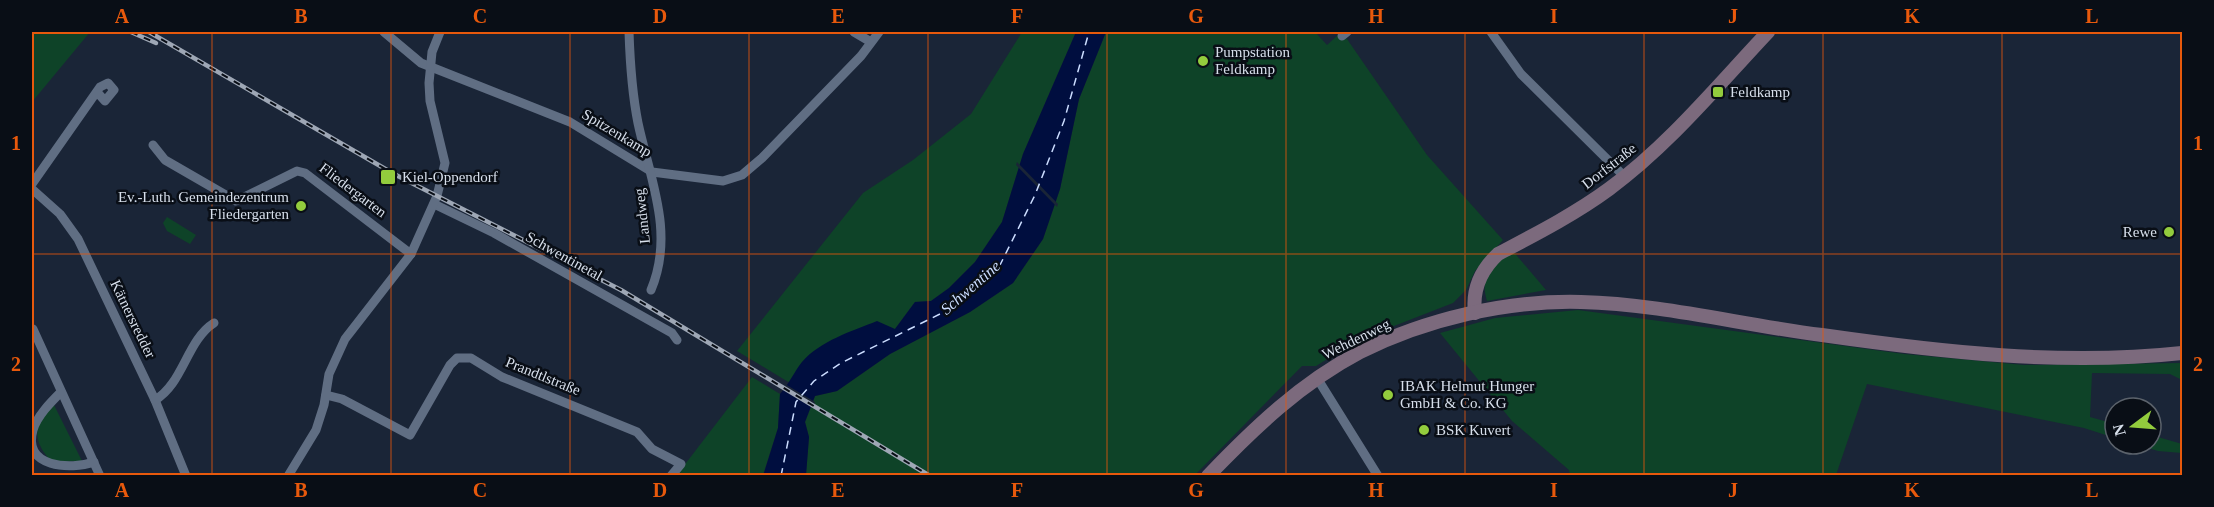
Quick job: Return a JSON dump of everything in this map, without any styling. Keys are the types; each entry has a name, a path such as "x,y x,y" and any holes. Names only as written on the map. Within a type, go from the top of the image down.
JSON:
{"main road":[{"name":"Dorfstraße","path":"1475,313 1473,300 1477,285 1488,264 1498,254 1579,209 1625,177 1677,128 1768,32"},
{"name":"Wehdenweg","path":"1208,476 1254,429 1298,391 1362,351 1405,334 1475,313 1552,302 1630,306 1821,335 2004,356 2079,360 2182,353"}],"street":[{"name":"Spitzenkamp","path":"384,32 421,63 570,122 652,172 708,181 723,181 742,175 762,158 879,32"},
{"path":"288,476 316,430 326,395 329,374 345,339 411,252 434,204 445,163 430,101 429,66 435,40 440,32"},
{"name":"Landweg","path":"629,32 634,104 652,172 661,224 661,248 657,276 651,290"},
{"path":"854,32 872,42"},
{"path":"1494,33 1521,74 1625,177"},
{"path":"32,186 97,92"},
{"name":"Fliedergarten","path":"153,145 165,160 236,201 297,171 305,172 411,252"},
{"name":"Kätnersredder","path":"32,186 60,214 78,239 155,400 186,476"},
{"name":"Schwentinetal","path":"434,204 494,233 672,333 676,340"},
{"path":"155,400 167,389 203,332 214,323"},
{"path":"33,328 100,476"},
{"name":"Prandtlstraße","path":"326,395 342,399 410,435 450,365 457,358 464,357 502,377 637,432 652,449 681,464 671,476"},
{"path":"1317,378 1378,476"},
{"path":"61,392 34,428 33,446 37,453 54,466 71,468 94,462"}],"green space":[{"path":"32,32 90,32 32,102"},
{"path":"1022,32 1076,32 1023,154 1002,222 975,262 949,288 931,301 915,302 895,329 802,362 790,383 737,351 863,193 913,160 971,114"},
{"path":"1106,32 1315,32 1327,45 1338,35 1347,39 1427,155 1503,240 1475,271 1466,290 1453,303 1358,340 1316,366 1302,366 1195,475 806,475 809,437 805,422 815,396 837,391 890,354 970,312 1013,283 1043,239 1060,189 1079,99"},
{"path":"167,217 196,235 190,244 167,231 163,223"},
{"path":"1512,250 1546,290 1487,301 1486,277 1493,265"},
{"path":"1578,310 1904,354 2024,365 2182,363 2182,380 2170,374 2092,373 2090,417 2103,421 2103,434 2084,428 1867,384 1836,475 1570,475 1569,470 1512,421 1440,333 1495,318"},
{"path":"752,377 780,394 778,428 763,475 676,476"},
{"path":"54,405 82,461 52,462 41,448 37,433 38,426 41,419"},
{"path":"2163,438 2182,444 2182,453 2163,451"}],"water":[{"name":"Schwentine","path":"1076,32 1106,32 1079,99 1060,189 1043,239 1013,283 970,312 890,354 837,391 815,396 805,422 809,437 806,475 763,476 778,428 780,394 802,362 827,342 877,321 895,329 915,302 931,301 949,288 975,262 1002,222 1023,154"}],"pier":[{"path":"1017,162 1058,204 1057,207 1016,165"},
{"path":"785,384 815,402 813,408 781,388"}],"ferry route":[{"path":"781,476 796,402 814,381 841,363 940,314 1000,265 1035,195 1064,121 1089,32"}],"railway":[{"path":"131,32 156,43"},
{"path":"149,32 394,174 621,290 930,476"}],"place":[{"name":"Pumpstation Feldkamp","path":"1203,61"},
{"name":"Feldkamp","path":"1718,92"},
{"name":"Kiel-Oppendorf","path":"388,177"},
{"name":"Ev.-Luth. Gemeindezentrum Fliedergarten","path":"301,206"},
{"name":"Rewe","path":"2169,232"},
{"name":"IBAK Helmut Hunger GmbH & Co. KG","path":"1388,395"},
{"name":"BSK Kuvert","path":"1424,430"}]}
